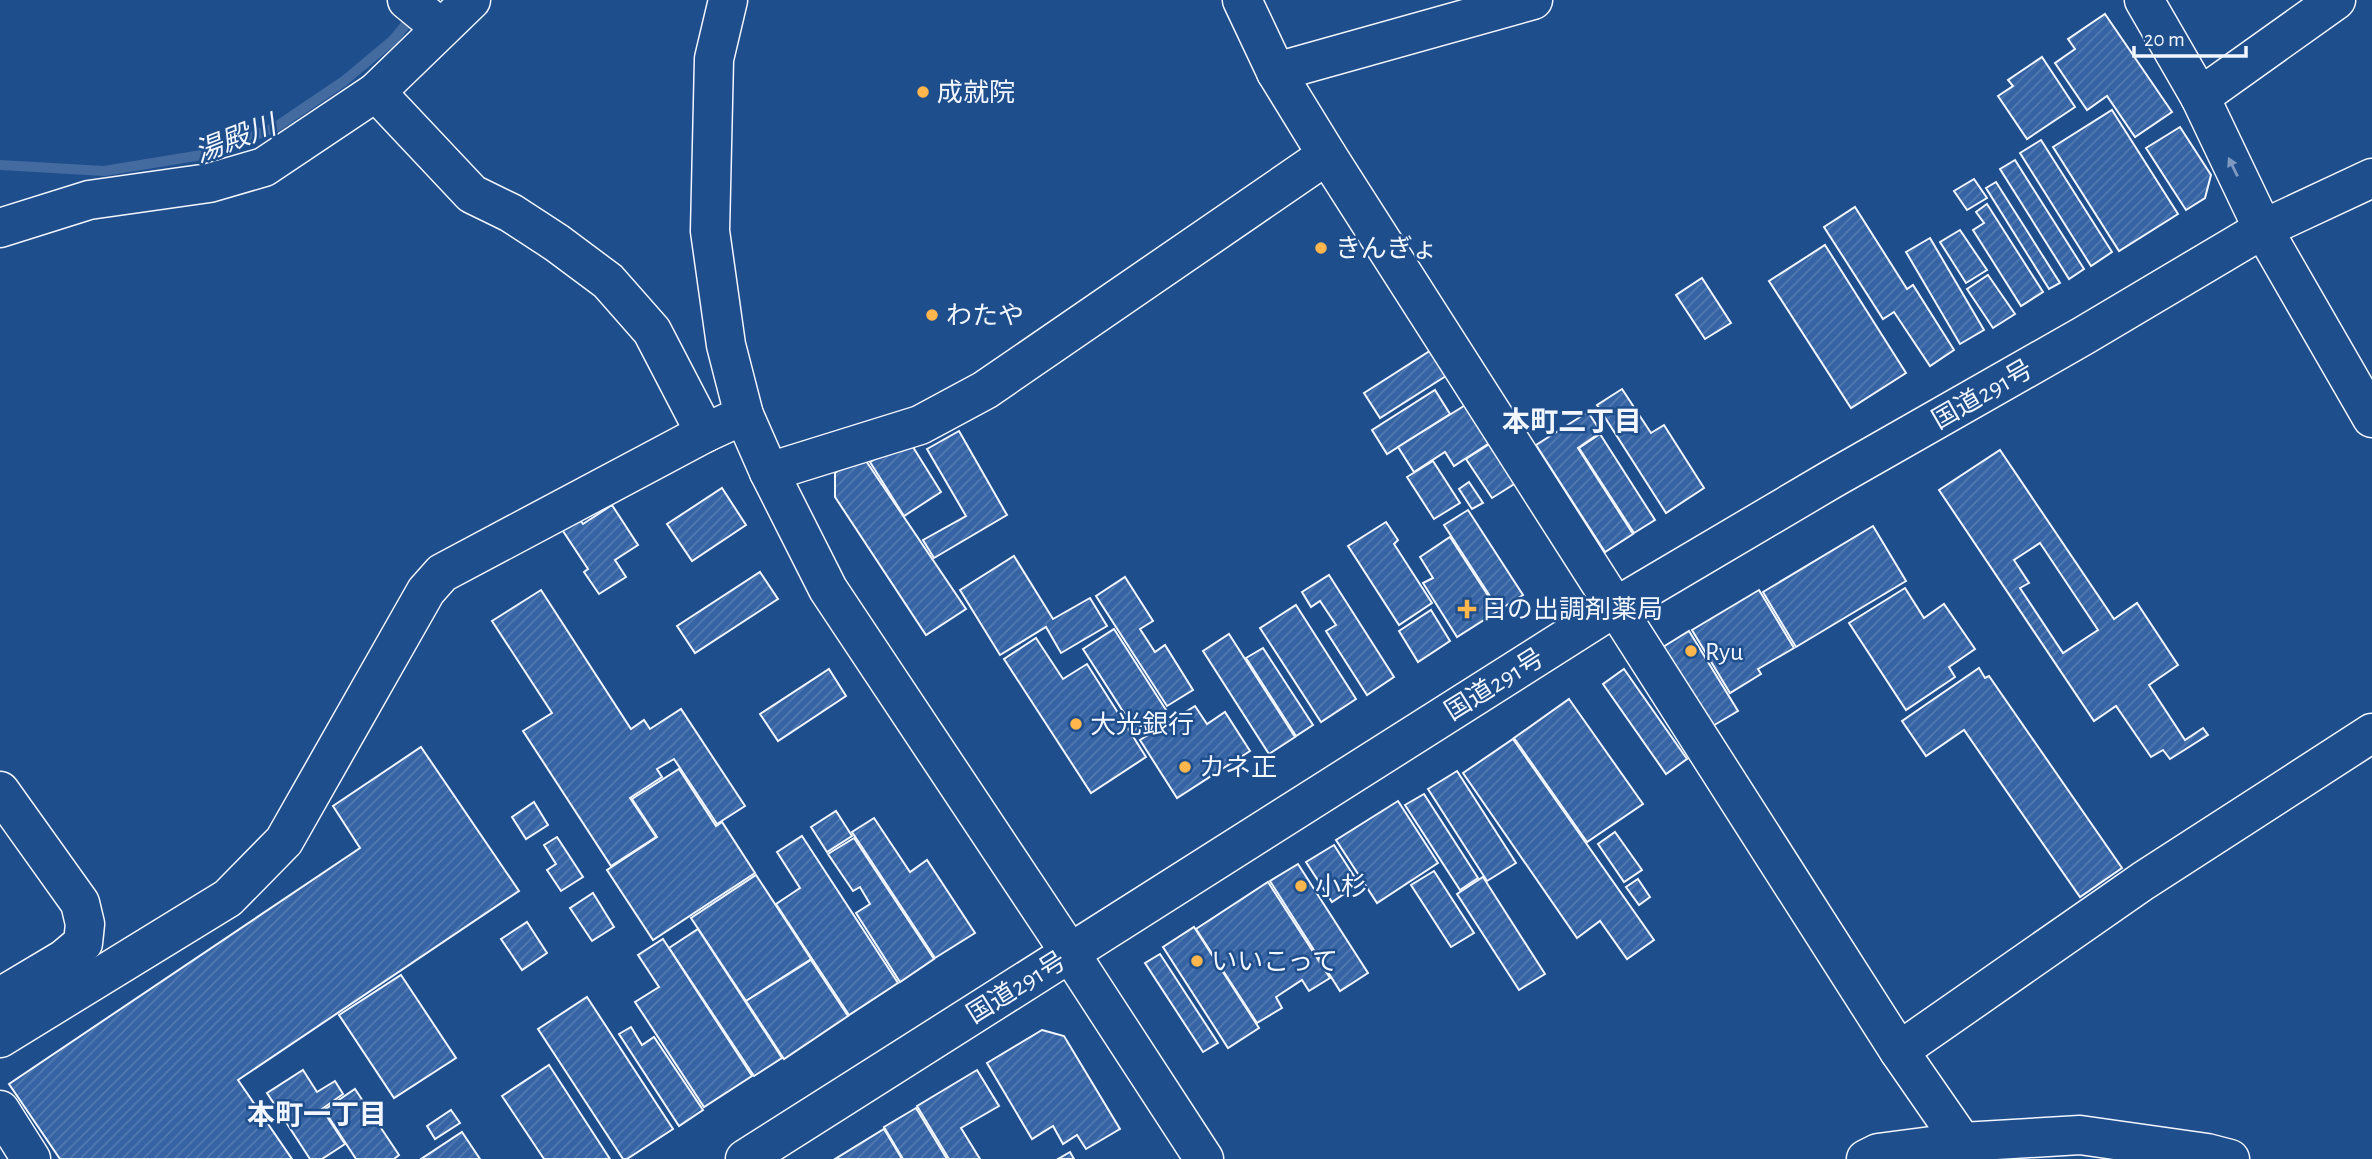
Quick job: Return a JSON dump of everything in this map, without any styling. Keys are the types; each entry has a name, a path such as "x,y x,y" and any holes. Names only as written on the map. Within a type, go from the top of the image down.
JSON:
{"main road":[{"path":"0,228 89,200 209,183 264,167 376,92 423,13 471,0"},
{"path":"728,0 714,59 710,231 726,345 744,415 769,472 828,589 1070,953 1203,1159"},
{"path":"1242,0 1276,72 1327,155 1899,1051 1962,1142"},
{"path":"1276,72 1533,0"},
{"path":"2144,0 2200,97 2263,229 2372,418"},
{"path":"2200,97 2336,0"},
{"path":"376,92 472,194 522,221 608,281 652,331 705,433"},
{"path":"769,472 920,425 985,390 1327,155"},
{"name":"国道291号","path":"745,1159 1617,606 2263,229 2372,178"},
{"path":"0,1038 228,898 284,841 425,591 443,573 705,433 744,415"},
{"path":"1899,1051 2143,881 2372,733"},
{"path":"0,791 80,903 85,924 83,943 64,959 0,997"},
{"path":"0,1110 31,1159"},
{"path":"1866,1159 1878,1153 1962,1142 2080,1135 2207,1153 2230,1159"}],"building":[{"path":"2105,14 2172,112 2135,137 2107,96 2087,110 2055,63 2075,49 2068,39"},
{"path":"2042,57 2075,107 2027,139 1998,96 2013,86 2008,80"},
{"path":"2112,110 2178,214 2119,251 2053,147"},
{"path":"2180,127 2211,175 2205,198 2186,210 2146,148"},
{"path":"2041,140 2112,252 2091,266 2020,153"},
{"path":"2015,160 2084,269 2069,279 2000,169"},
{"path":"1974,179 1987,198 1967,210 1954,191"},
{"path":"1996,182 2060,283 2049,289 1986,188"},
{"path":"1987,204 2043,292 2021,306 1973,230 1984,223 1976,212"},
{"path":"1855,207 1907,289 1913,285 1954,350 1930,366 1894,312 1883,319 1824,227"},
{"path":"1960,230 1987,270 1966,283 1940,242"},
{"path":"1930,238 1984,330 1960,344 1906,252"},
{"path":"1825,245 1906,373 1851,408 1769,281"},
{"path":"1988,275 2015,314 1993,328 1967,289"},
{"path":"1702,278 1731,323 1705,339 1676,295"},
{"path":"1433,349 1449,374 1380,418 1364,393"},
{"path":"1622,389 1651,433 1664,425 1704,488 1666,513 1597,405"},
{"path":"1435,390 1450,414 1387,454 1372,430"},
{"path":"1467,404 1491,442 1454,466 1445,452 1414,472 1398,447"},
{"path":"1588,412 1601,432 1578,448 1633,534 1605,552 1536,445"},
{"path":"959,431 1007,515 934,558 923,540 966,516 927,449"},
{"path":"1600,434 1655,520 1634,533 1579,448"},
{"path":"908,439 941,492 904,516 870,462"},
{"path":"1491,443 1516,483 1492,498 1466,459"},
{"path":"2000,450 2114,619 2137,603 2178,665 2149,685 2185,740 2203,728 2208,735 2170,759 2163,750 2151,757 2116,706 2094,721 1939,490","holes":["2040,543 2098,630 2063,653 2020,588 2029,583 2014,560"]},
{"path":"862,455 966,609 926,635 835,497 835,473"},
{"path":"1433,461 1460,503 1434,519 1407,477"},
{"path":"1469,482 1483,503 1472,509 1459,489"},
{"path":"722,488 746,525 692,561 667,524"},
{"path":"612,505 638,545 615,560 626,577 599,594 584,572 588,569 561,528 578,517 583,524"},
{"path":"1468,510 1523,595 1499,610 1444,525"},
{"path":"1386,522 1398,540 1394,544 1432,603 1399,625 1348,546"},
{"path":"1873,526 1906,581 1796,647 1763,592"},
{"path":"1450,537 1498,611 1457,637 1423,583 1433,578 1420,557"},
{"path":"1014,556 1053,619 1090,598 1107,626 1061,653 1046,627 1000,655 960,590"},
{"path":"760,572 778,599 695,653 677,626"},
{"path":"1329,575 1394,677 1367,695 1326,631 1336,625 1320,601 1311,607 1302,592"},
{"path":"1125,577 1153,621 1140,629 1155,652 1165,645 1193,690 1167,706 1096,596"},
{"path":"1905,588 1924,618 1944,604 1975,649 1949,667 1955,677 1906,710 1849,623"},
{"path":"541,590 631,729 644,720 650,729 681,709 745,806 717,824 674,759 657,769 662,777 630,798 656,837 611,866 523,731 552,713 492,621"},
{"path":"1759,590 1794,648 1758,669 1761,674 1730,693 1692,630"},
{"path":"1296,605 1356,699 1321,722 1260,628"},
{"path":"1431,610 1450,641 1418,662 1399,631"},
{"path":"1114,629 1166,710 1135,730 1083,649"},
{"path":"1689,631 1738,711 1711,727 1663,647"},
{"path":"1229,634 1295,737 1269,754 1203,651"},
{"path":"1036,638 1063,679 1087,664 1146,757 1091,793 1004,659"},
{"path":"1263,648 1313,725 1296,736 1246,658"},
{"path":"1979,668 1985,678 1989,676 2122,868 2080,897 1964,730 1926,756 1902,721"},
{"path":"829,669 846,696 778,741 760,714"},
{"path":"1624,669 1687,759 1666,774 1603,684"},
{"path":"1569,699 1643,804 1587,842 1514,738"},
{"path":"1195,706 1207,724 1225,712 1250,751 1177,798 1140,740"},
{"path":"1513,739 1654,940 1627,959 1600,921 1577,938 1463,773"},
{"path":"421,747 519,891 238,1080 292,1159 60,1159 9,1084 360,848 333,806"},
{"path":"679,769 716,826 722,822 755,873 653,940 607,870 657,837 632,799"},
{"path":"1457,771 1516,863 1487,881 1428,789"},
{"path":"1424,794 1478,878 1460,890 1405,805"},
{"path":"1398,801 1438,863 1377,903 1336,840"},
{"path":"534,802 548,825 526,839 512,817"},
{"path":"836,811 852,836 827,852 811,827"},
{"path":"874,818 910,872 927,860 975,933 935,958 852,832"},
{"path":"1615,832 1642,870 1624,882 1598,844"},
{"path":"802,836 898,983 849,1015 776,904 800,888 777,852"},
{"path":"557,837 583,877 561,891 547,870 556,864 544,845"},
{"path":"854,838 934,959 900,982 856,913 870,904 860,887 853,891 828,854"},
{"path":"1334,845 1359,884 1332,902 1306,862"},
{"path":"1298,864 1368,973 1340,991 1270,881"},
{"path":"1434,871 1474,933 1451,947 1411,885"},
{"path":"756,875 811,959 746,1001 691,918"},
{"path":"1483,877 1545,974 1519,990 1457,894"},
{"path":"1638,879 1650,897 1639,905 1626,887"},
{"path":"1268,882 1330,978 1309,991 1302,980 1276,997 1282,1008 1257,1023 1196,929"},
{"path":"593,893 614,927 592,941 570,908"},
{"path":"527,922 547,953 522,970 501,939"},
{"path":"1194,927 1259,1028 1228,1048 1163,947"},
{"path":"698,929 782,1058 754,1076 669,948"},
{"path":"663,939 752,1076 704,1107 635,1002 659,987 638,955"},
{"path":"1160,954 1218,1043 1203,1052 1145,963"},
{"path":"811,960 848,1016 784,1059 746,1001"},
{"path":"401,975 456,1058 394,1098 339,1015"},
{"path":"587,997 673,1129 627,1159 623,1159 538,1029"},
{"path":"631,1027 642,1045 654,1037 703,1110 679,1126 619,1034"},
{"path":"1042,1030 1064,1036 1120,1129 1086,1149 1077,1135 1063,1144 1053,1126 1032,1139 987,1063"},
{"path":"549,1065 610,1159 544,1159 502,1096"},
{"path":"303,1070 317,1092 335,1081 343,1094 322,1109 345,1144 322,1159 310,1159 267,1093"},
{"path":"977,1070 999,1106 961,1128 980,1159 949,1159 917,1106"},
{"path":"355,1089 399,1155 394,1159 356,1159 324,1110"},
{"path":"916,1108 947,1159 903,1159 884,1127"},
{"path":"451,1110 460,1123 435,1139 427,1126"},
{"path":"884,1129 902,1159 835,1159"},
{"path":"462,1132 480,1159 421,1159"},
{"path":"1070,1152 1074,1159 1058,1159"}],"waterway":[{"name":"湯殿川","path":"0,165 104,171 208,154 276,127 344,81 393,40 414,15"}],"place":[{"name":"成就院","path":"923,92"},
{"name":"きんぎょ","path":"1321,248"},
{"name":"わたや","path":"932,315"},
{"name":"日の出調剤薬局","path":"1467,609"},
{"name":"Ryu","path":"1691,651"},
{"name":"大光銀行","path":"1076,724"},
{"name":"カネ正","path":"1185,767"},
{"name":"小杉","path":"1301,886"},
{"name":"いいこって","path":"1197,961"}],"district":[{"name":"本町二丁目","path":"1572,421"},
{"name":"本町一丁目","path":"317,1114"}]}
